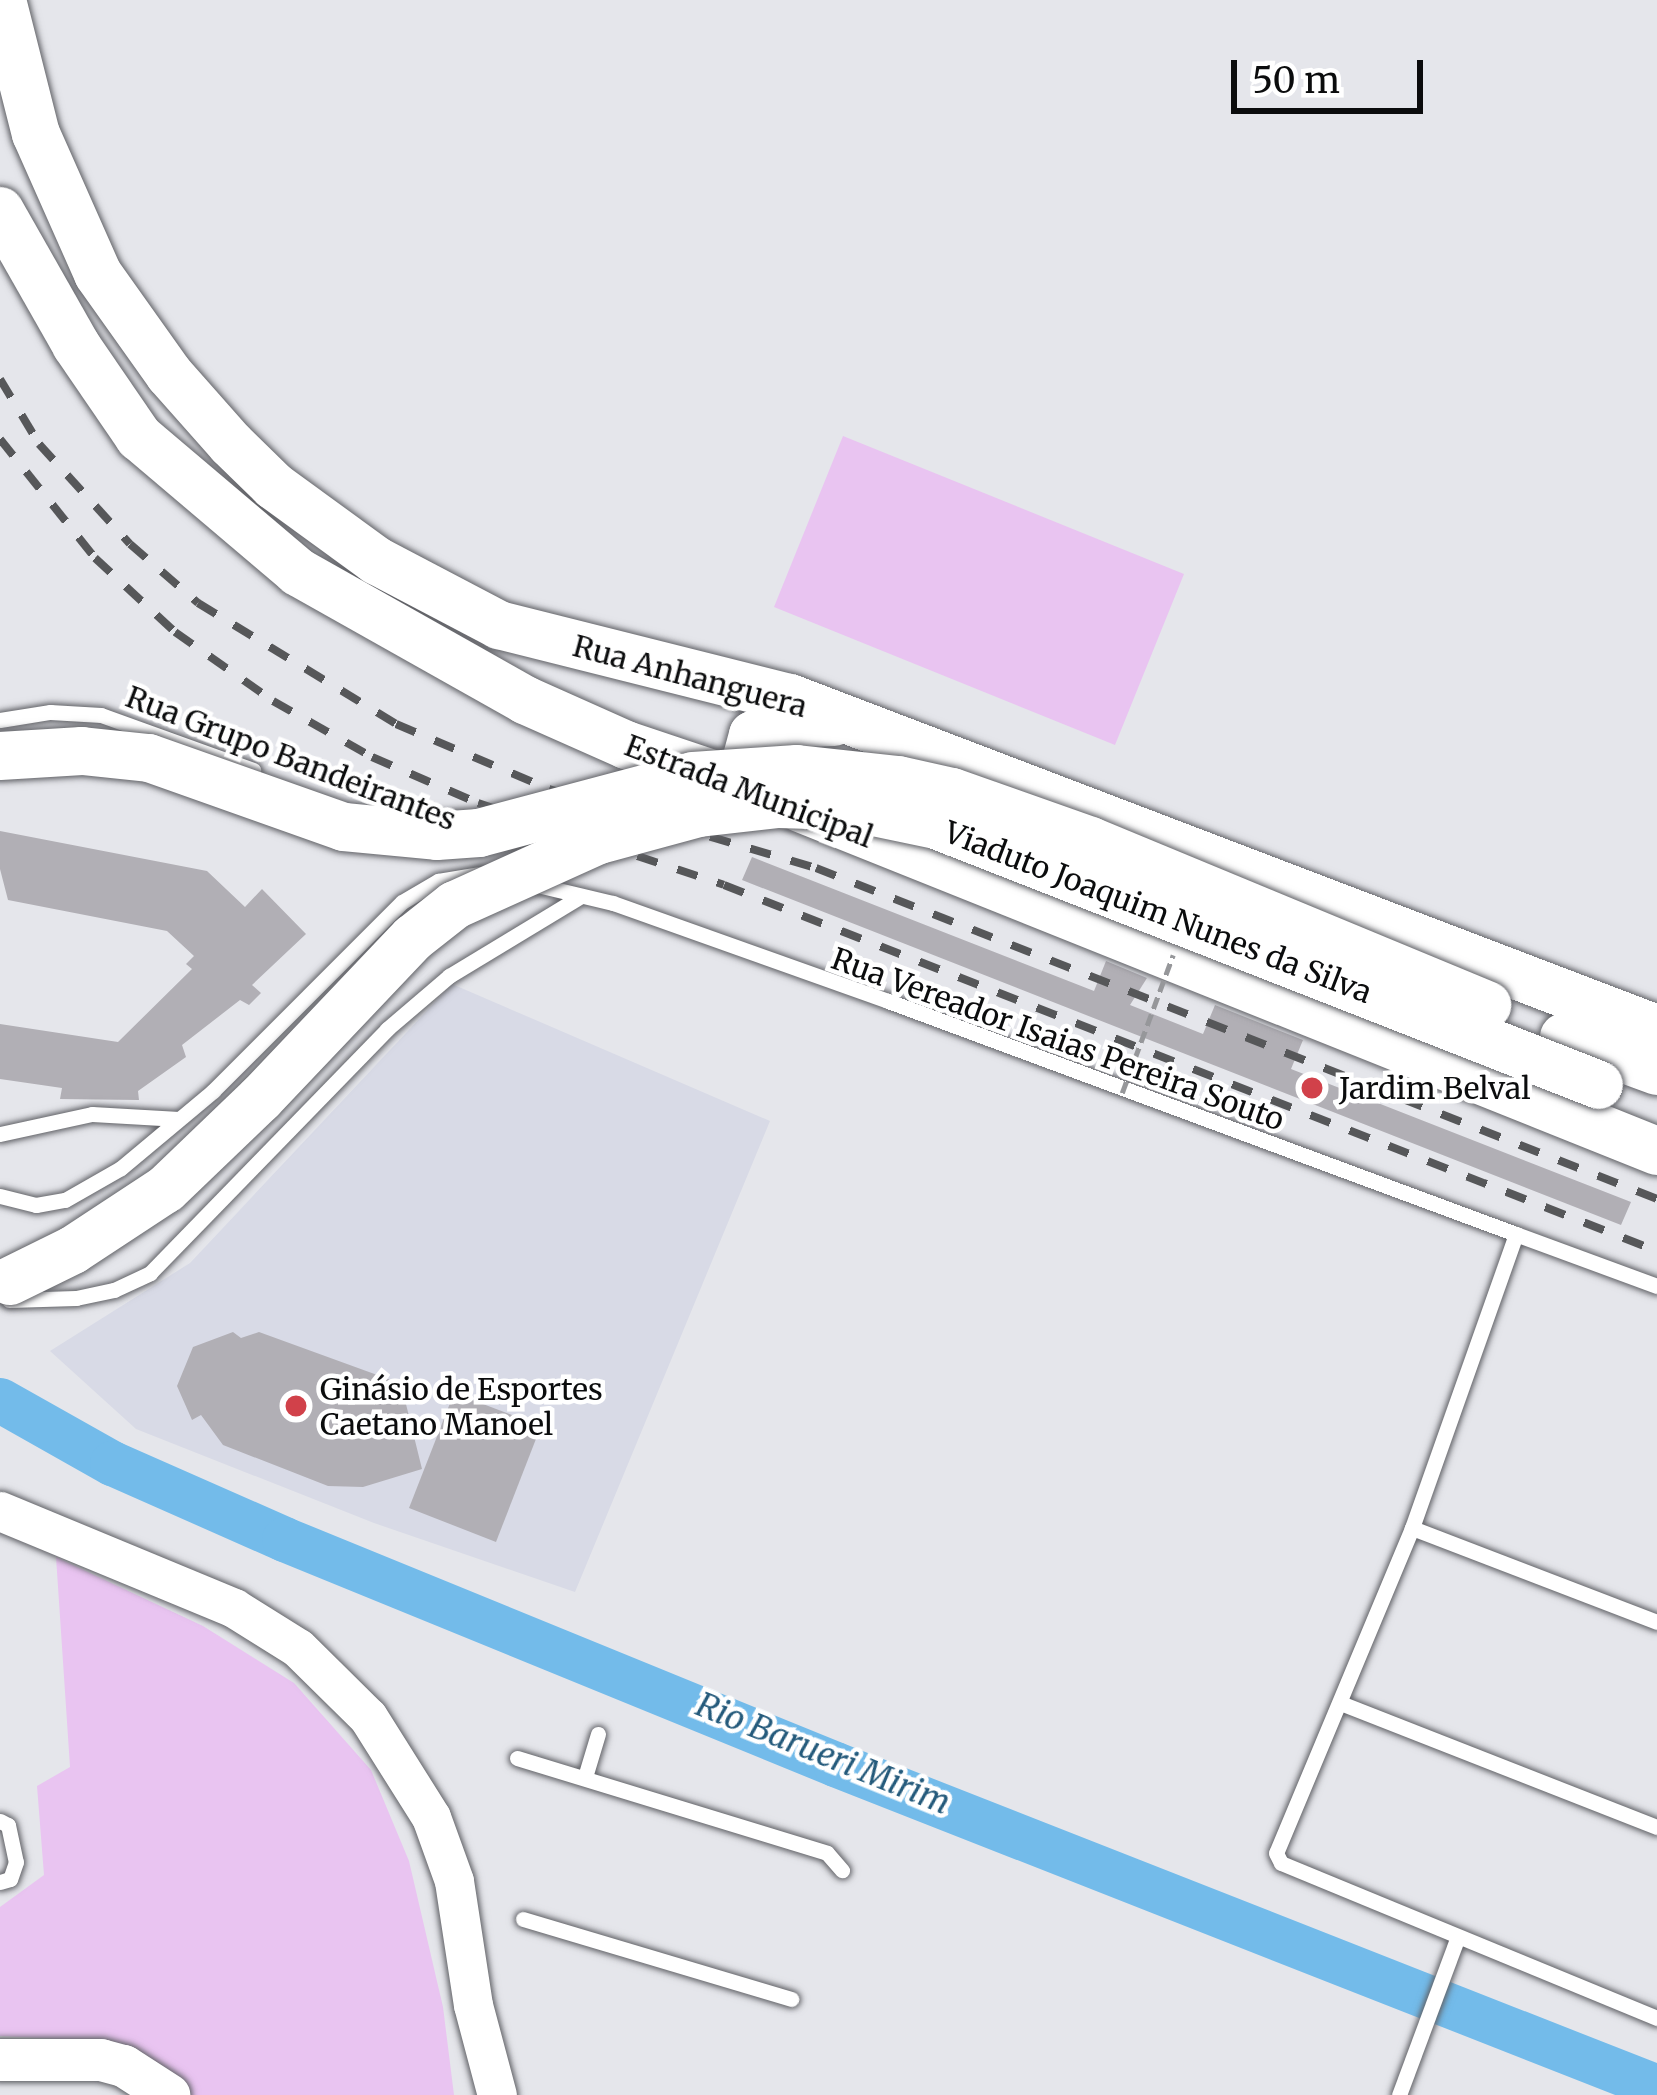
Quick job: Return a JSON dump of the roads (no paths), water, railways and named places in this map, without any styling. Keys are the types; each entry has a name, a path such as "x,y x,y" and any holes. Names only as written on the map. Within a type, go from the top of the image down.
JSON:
{"main road":[{"name":"Rua Anhanguera","path":"2,0 36,134 98,274 169,374 274,486 377,561 466,612 548,639 636,656 790,698 1657,1029"},
{"name":"Estrada Municipal","path":"0,211 76,345 140,437 298,572 525,700 626,745 763,793 1657,1151"},
{"path":"763,793 746,761 753,735 796,722 856,725"},
{"name":"Viaduto Joaquim Nunes da Silva","path":"0,755 82,751 149,758 344,827 437,836 479,833 693,776 797,769 898,780 952,792 1091,841 1657,1071"},
{"name":"Viaduto Joaquim Nunes da Silva","path":"3,1288 73,1250 166,1189 260,1100 412,938 454,905 599,840 699,813 778,804 845,806 936,824 1657,1106"},
{"path":"0,2060 101,2060 124,2066 169,2095"},
{"path":"0,2086 74,2079 115,2086 127,2095"}],"street":[{"path":"0,1511 253,1618 298,1648 368,1717 430,1817 454,1881 473,2005 497,2095"}],"lane":[{"name":"Rua Grupo Bandeirantes","path":"0,721 50,712 101,715 280,780"},
{"name":"Rua Grupo Bandeirantes","path":"344,806 557,890"},
{"name":"Rua Vereador Isaias Pereira Souto","path":"0,1196 36,1205 65,1200 121,1168 179,1119 420,888 481,874 581,896 888,1001 1122,1093 1657,1286"},
{"path":"3,1288 76,1298 114,1290 150,1273 387,1029 449,976 581,896"},
{"path":"0,1134 92,1114 179,1119"},
{"path":"1516,1234 1412,1528 1276,1853 1277,1862 1657,2018"},
{"path":"1412,1528 1657,1622"},
{"path":"1342,1704 1657,1827"},
{"path":"585,1777 598,1734"},
{"path":"517,1758 827,1853 842,1870"},
{"path":"0,1820 8,1825 16,1862 10,1879 0,1882"},
{"path":"523,1919 783,2001 791,1999"},
{"path":"1399,2095 1457,1939"}],"waterway":[{"name":"Rio Barueri Mirim","path":"0,1400 112,1463 284,1539 835,1764 1657,2087"}],"railway":[{"path":"0,379 39,444 130,544 198,603 396,724 549,789 816,868 1657,1199"},
{"path":"0,439 95,558 175,632 273,701 372,757 478,803 724,885 1657,1251"}],"place":[{"name":"Jardim Belval","path":"1312,1088"},
{"name":"Ginásio de Esportes Caetano Manoel","path":"296,1406"}]}
